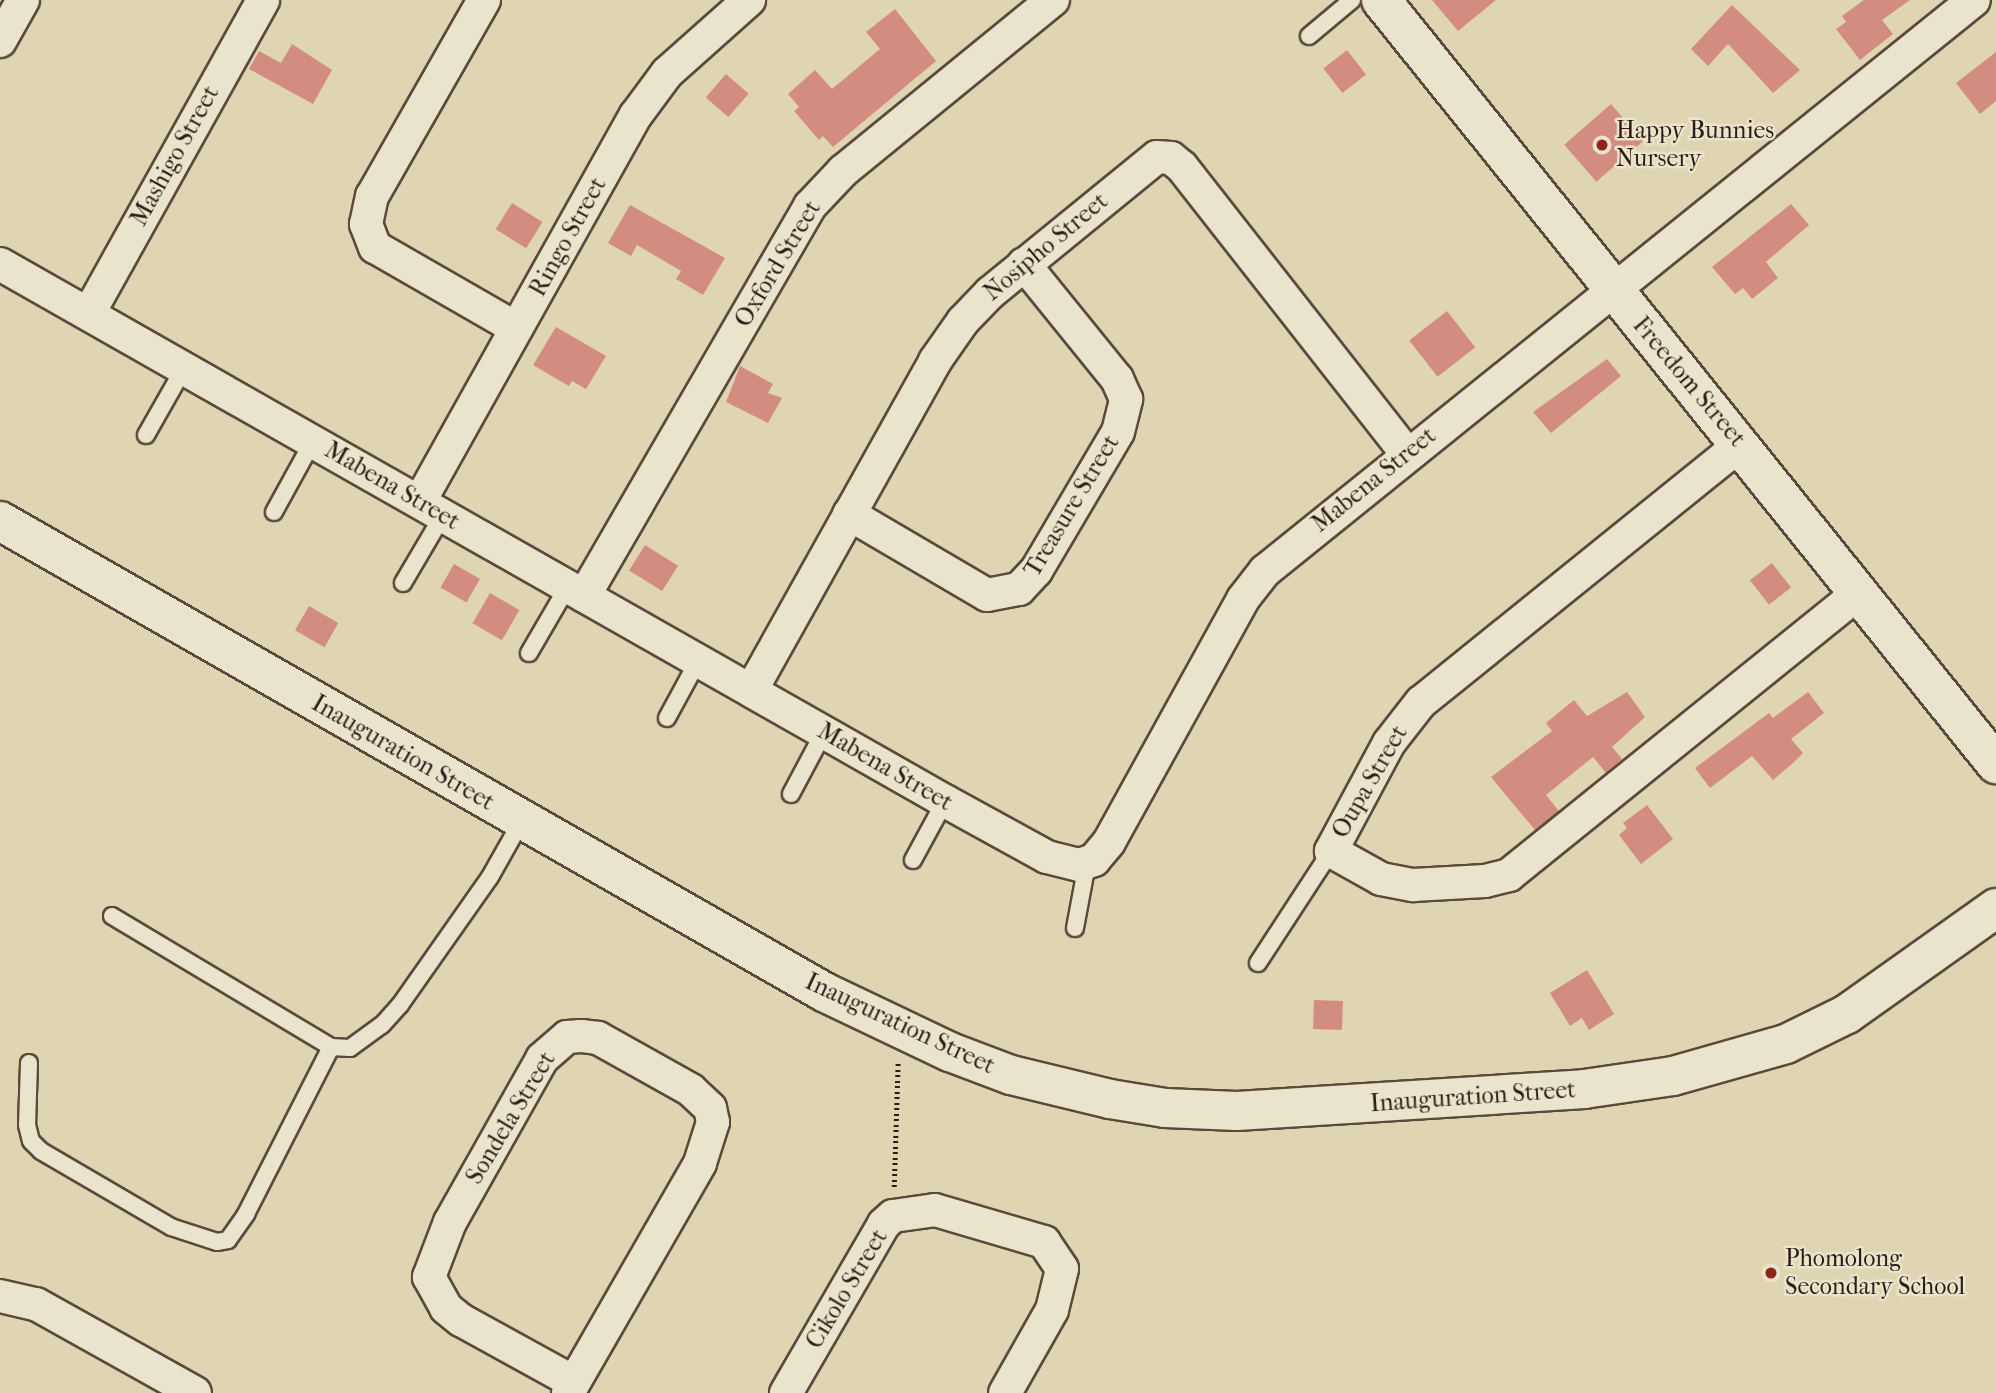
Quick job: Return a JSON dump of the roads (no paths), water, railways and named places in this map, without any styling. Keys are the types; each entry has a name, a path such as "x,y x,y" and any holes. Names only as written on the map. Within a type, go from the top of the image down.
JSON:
{"street":[{"path":"0,41 23,0"},
{"name":"Mashigo Street","path":"89,313 263,0"},
{"path":"484,0 372,196 366,224 375,247 516,328"},
{"name":"Ringo Street","path":"432,508 516,328 653,89 749,0"},
{"name":"Freedom Street","path":"1381,0 1996,764"},
{"name":"Mabena Street","path":"0,264 945,801 1047,857 1064,864 1087,864 1110,842 1254,583 1406,453 1973,0"},
{"name":"Oxford Street","path":"576,591 810,206 844,171 1051,1"},
{"name":"Nosipho Street","path":"752,689 952,335 990,293 1149,161 1171,158 1187,173 1406,453"},
{"name":"Treasure Street","path":"849,514 974,590 1007,594 1029,581 1118,432 1126,399 1117,379 1024,264"},
{"name":"Oupa Street","path":"1741,444 1421,702 1389,743 1331,851 1381,879 1413,885 1485,881 1509,875 1859,593"},
{"name":"Inauguration Street","path":"0,521 824,992 899,1028 1011,1075 1165,1108 1251,1110 1584,1089 1673,1076 1786,1044 1847,1014 1996,908"},
{"name":"Sondela Street","path":"581,1036 598,1038 702,1097 713,1122 700,1163 571,1387 461,1320 446,1308 429,1277 444,1232 542,1059 567,1037 581,1036"},
{"name":"Cikolo Street","path":"786,1393 877,1234 893,1216 917,1210 959,1213 1044,1242 1054,1251 1062,1269 1061,1288 1005,1393"},
{"path":"0,1296 36,1304 148,1381 195,1393"}],"lane":[{"path":"1309,36 1352,0"},
{"path":"146,435 184,368"},
{"path":"274,512 313,441"},
{"path":"403,583 432,508"},
{"path":"529,653 576,591"},
{"path":"667,718 698,661"},
{"path":"791,794 824,732"},
{"path":"913,860 945,801"},
{"path":"111,916 331,1047 350,1048 364,1040 400,1005 490,877 521,821"},
{"path":"1258,963 1331,851"},
{"path":"1075,928 1087,864"},
{"path":"29,1063 25,1113 31,1141 41,1151 172,1227 217,1242 228,1240 246,1214 331,1047"}],"place":[{"name":"Happy Bunnies Nursery","path":"1602,145"},
{"name":"Phomolong Secondary School","path":"1771,1273"}]}
